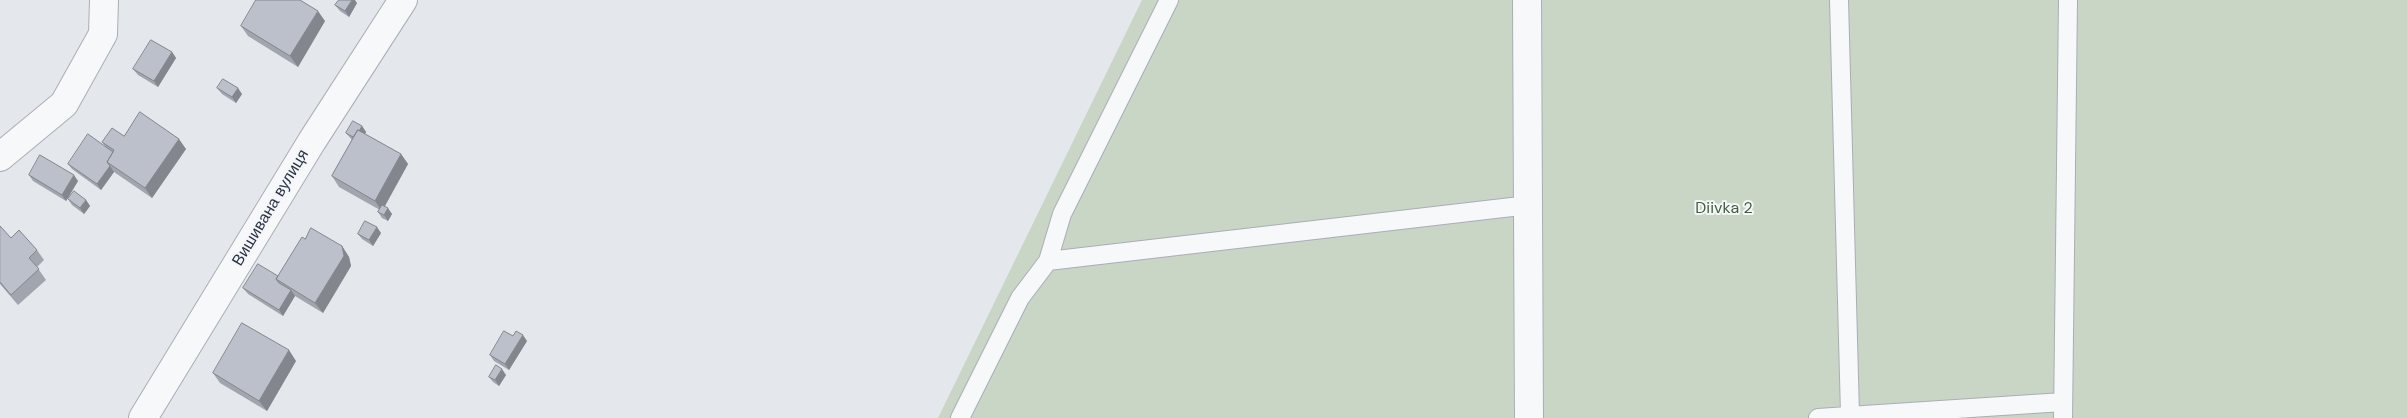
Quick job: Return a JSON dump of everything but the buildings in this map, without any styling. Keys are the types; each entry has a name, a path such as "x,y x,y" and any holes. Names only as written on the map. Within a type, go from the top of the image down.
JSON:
{"street":[{"path":"0,157 64,104 103,34 104,0"},
{"name":"Вишивана вулиця","path":"143,418 312,141 403,0"},
{"path":"1527,0 1529,418"}],"lane":[{"path":"960,418 1020,298 1048,261 1062,214 1169,0"},
{"path":"1839,0 1850,414"},
{"path":"1818,418 1850,414 2063,410 2068,0"},
{"path":"1048,261 1529,205"}],"green space":[{"name":"Diivka 2","path":"1142,0 2407,0 2407,418 938,418"}]}
